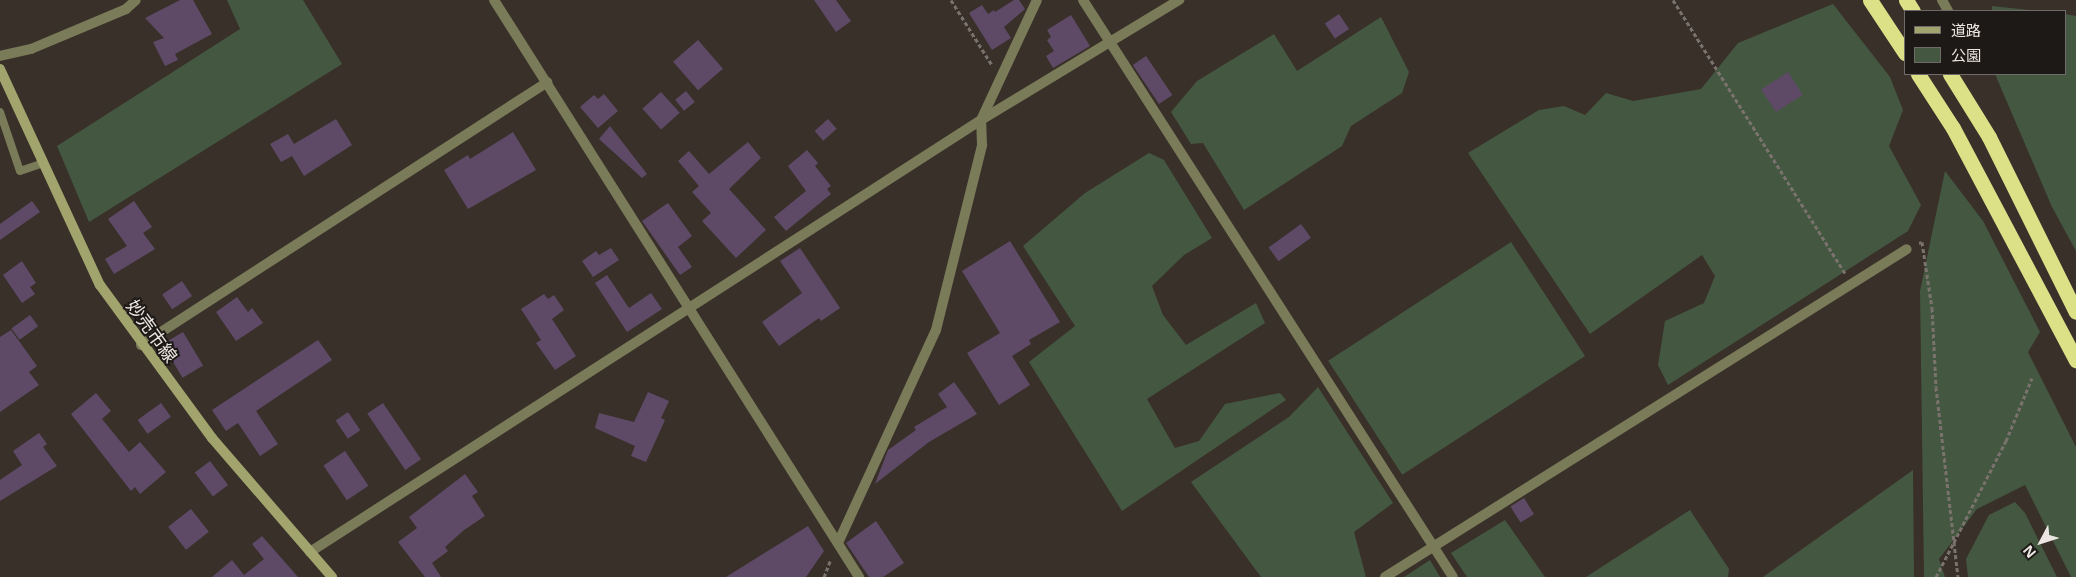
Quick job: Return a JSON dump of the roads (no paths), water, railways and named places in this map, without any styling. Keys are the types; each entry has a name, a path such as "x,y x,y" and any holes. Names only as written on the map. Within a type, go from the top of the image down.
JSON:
{"highway":[{"path":"1870,0 1904,51"},
{"path":"1919,75 1953,128 2076,360"},
{"path":"1951,75 1989,137 2076,312"}],"main road":[{"name":"妙売市線","path":"0,69 100,285 141,345 212,438 332,577"}],"street":[{"path":"0,56 31,49 126,9 136,0"},
{"path":"494,0 859,577"},
{"path":"838,543 936,330 982,145 981,120 1037,0"},
{"path":"1084,0 1453,577"},
{"path":"310,552 981,120 1111,43 1179,0"},
{"path":"141,345 547,82"},
{"path":"1385,577 1907,249"}],"lane":[{"path":"0,112 20,171 43,163"}]}
